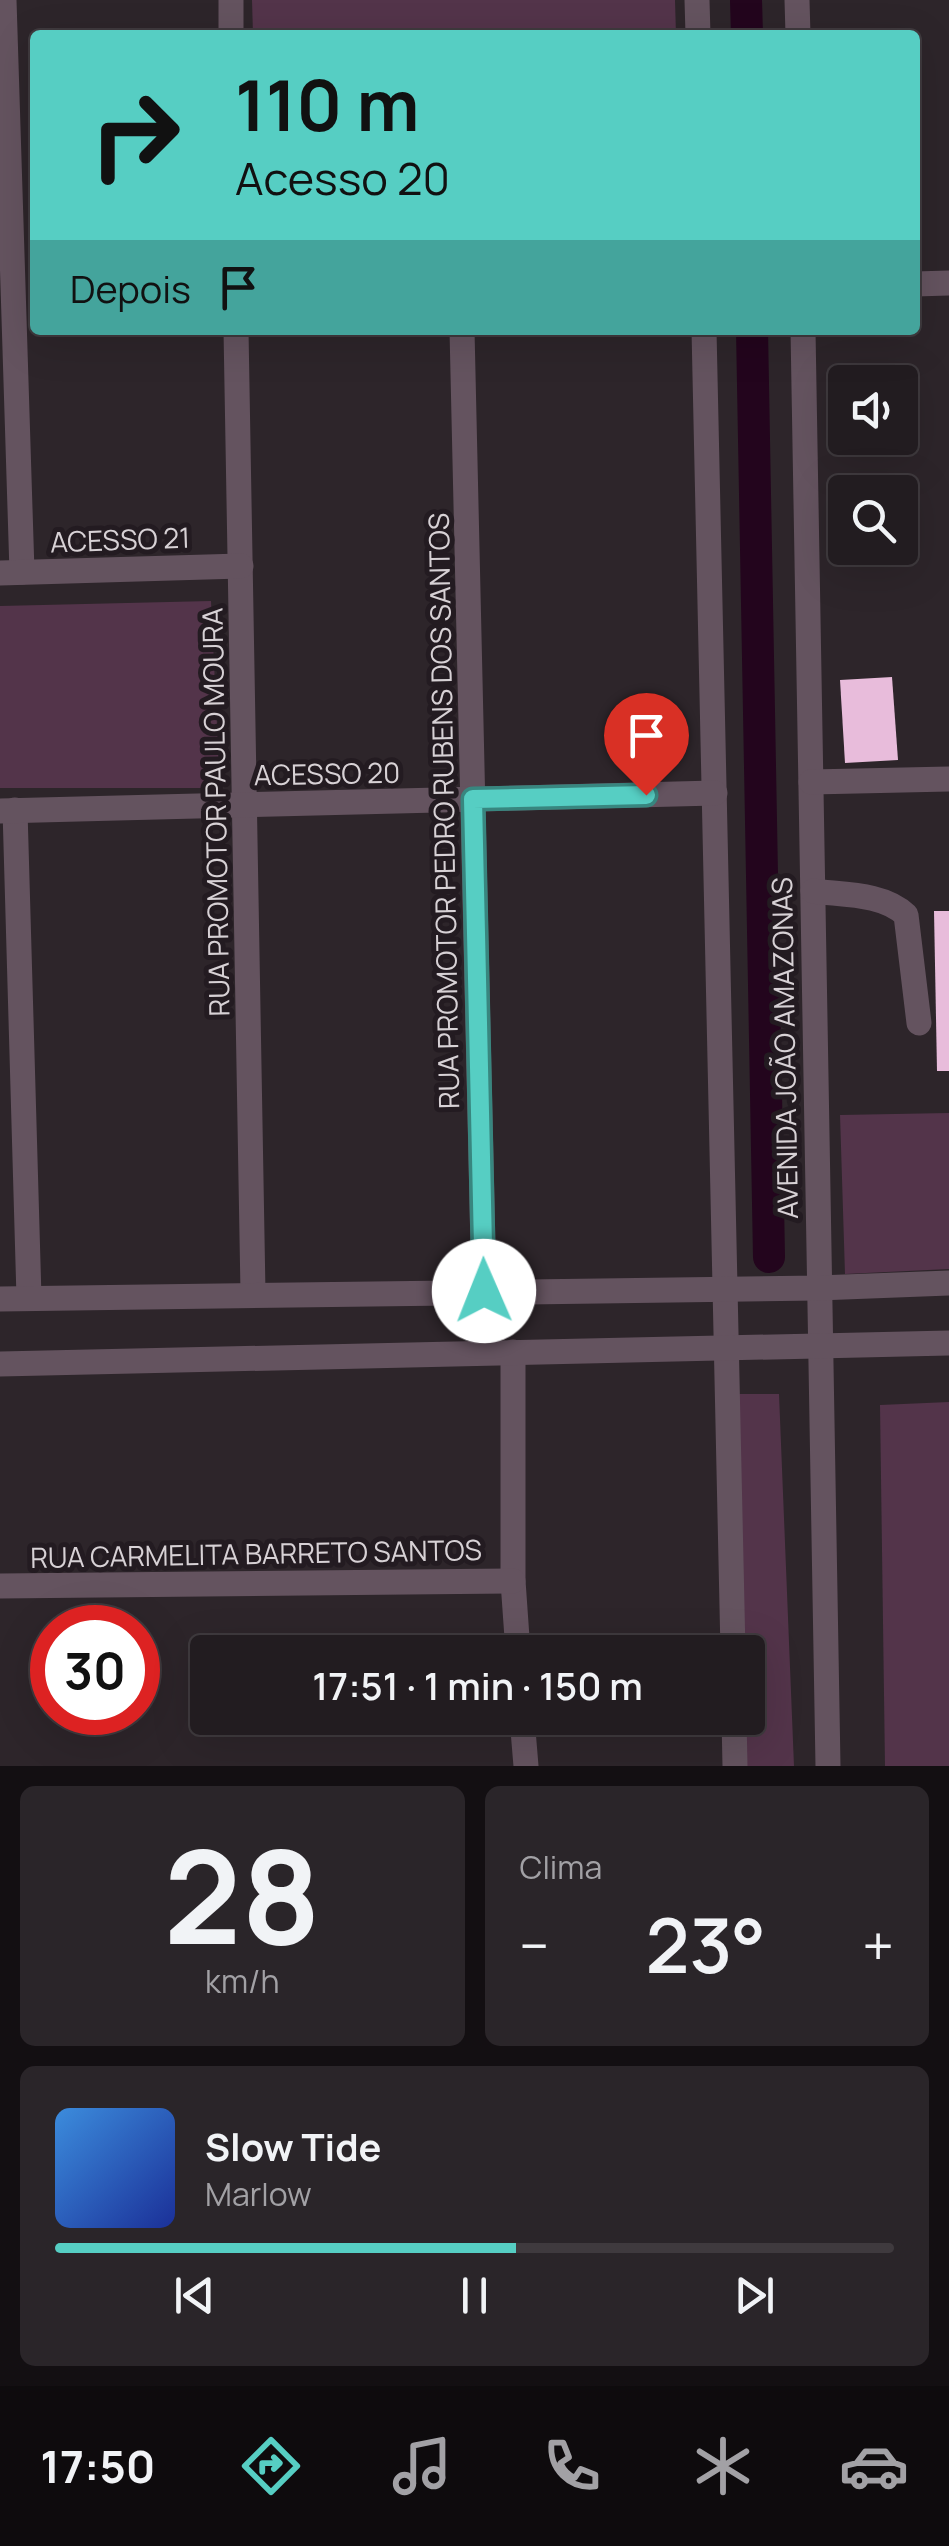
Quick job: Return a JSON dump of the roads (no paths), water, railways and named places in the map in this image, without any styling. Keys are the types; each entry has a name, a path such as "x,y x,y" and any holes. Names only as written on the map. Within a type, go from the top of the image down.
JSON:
{"street":[{"path":"4,0 11,572"},
{"path":"231,0 231,30"},
{"path":"697,0 698,30"},
{"path":"797,0 798,30"},
{"path":"920,284 949,283"},
{"name":"RUA PROMOTOR PAULO MOURA","path":"236,335 253,1294"},
{"name":"RUA PROMOTOR PEDRO RUBENS DOS SANTOS","path":"462,335 484,1291"},
{"path":"704,335 733,1635"},
{"name":"AVENIDA JOÃO AMAZONAS","path":"803,335 828,1766"},
{"name":"ACESSO 21","path":"11,572 241,566"},
{"path":"811,782 949,779"},
{"name":"ACESSO 20","path":"8,811 715,793"},
{"path":"8,811 29,1298"},
{"path":"812,891 876,899 896,906 906,915 919,1023"},
{"path":"0,1299 949,1283"},
{"path":"0,1364 949,1343"},
{"path":"513,1352 513,1581 517,1635"},
{"name":"RUA CARMELITA BARRETO SANTOS","path":"0,1586 513,1581"},
{"path":"523,1735 526,1766"},
{"path":"734,1735 735,1766"}],"waterway":[{"path":"746,0 747,30"},
{"path":"752,335 769,1257"}]}
